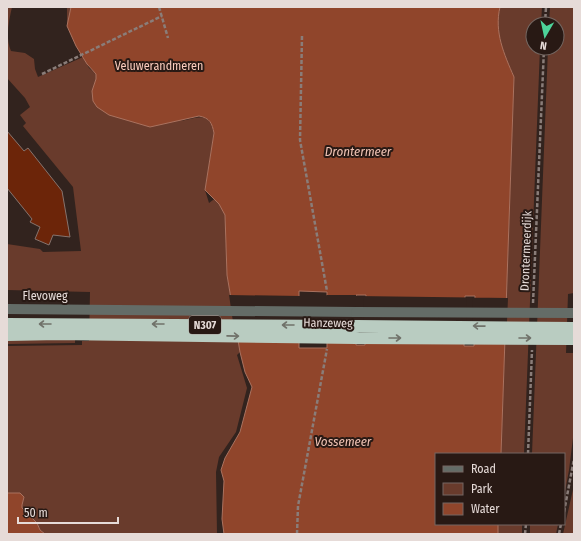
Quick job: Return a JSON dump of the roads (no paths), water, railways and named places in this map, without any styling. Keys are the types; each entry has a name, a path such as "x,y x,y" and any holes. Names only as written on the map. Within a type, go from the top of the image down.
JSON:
{"highway":[{"name":"N307","path":"7,324 82,329"},
{"name":"Hanzeweg","path":"82,329 574,328"},
{"name":"N307","path":"7,335 82,329"},
{"name":"Hanzeweg","path":"82,329 574,339"}],"street":[{"name":"Flevoweg","path":"7,309 82,310"},
{"name":"Hanzeweg","path":"82,310 574,313"}],"water":[{"name":"Drontermeer","path":"71,7 500,7 498,16 499,34 514,77 501,453 435,453 435,525 498,525 498,534 224,534 222,519 224,481 221,470 225,458 240,432 252,387 245,372 240,352 227,275 225,215 219,204 205,190 214,133 212,126 208,120 199,116 150,127 109,115 97,107 93,101 92,91 96,74 87,64 76,46 67,26","holes":["299,291 327,292 327,348 299,348","356,295 366,295 365,345 356,345","465,296 475,296 474,346 464,346"]},
{"path":"7,493 20,493 24,497 22,508 37,523 40,530 45,534 7,534"}],"park label":[{"name":"Veluwerandmeren","path":"159,66"}],"water label":[{"name":"Vossemeer","path":"343,441"}]}
